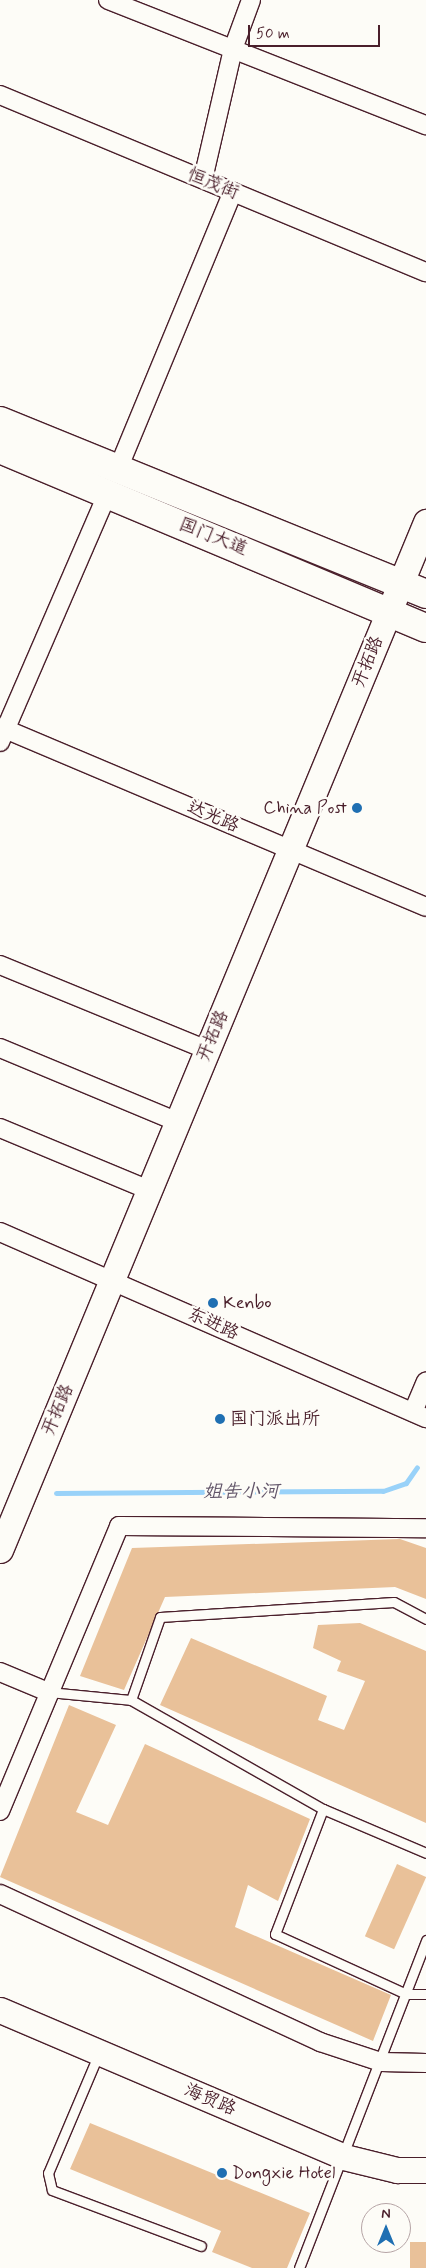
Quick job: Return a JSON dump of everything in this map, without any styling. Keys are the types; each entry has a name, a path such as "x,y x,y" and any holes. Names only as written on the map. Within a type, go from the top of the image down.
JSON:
{"highway":[{"name":"国门大道","path":"0,421 426,594"},
{"name":"国门大道","path":"0,449 426,628"}],"street":[{"path":"108,0 426,125"},
{"path":"203,179 233,49 251,0"},
{"name":"恒茂街","path":"0,95 426,272"},
{"path":"118,469 233,192"},
{"path":"2,733 108,494"},
{"name":"开拓路","path":"0,1550 426,522"},
{"name":"达光路","path":"2,733 426,907"},
{"path":"0,965 207,1050"},
{"path":"0,1048 178,1122"},
{"path":"0,1128 149,1190"},
{"name":"东进路","path":"0,1232 420,1415"},
{"path":"420,1415 426,1382"},
{"path":"0,1811 48,1692 120,1526 426,1528"},
{"path":"0,1672 48,1692"},
{"path":"0,1894 320,2042 381,2062 426,2064"},
{"name":"海贸路","path":"0,2010 344,2157 397,2170 426,2170"}],"lane":[{"path":"131,1700 160,1617 394,1602 426,1619"},
{"path":"48,1692 131,1700 323,1809 426,1853"},
{"path":"323,1809 275,1934 406,1994 426,1994"},
{"path":"299,2268 381,2062 426,1940"},
{"path":"99,2053 48,2172 52,2190 201,2246"}],"building":[{"path":"400,1539 426,1548 426,1599 395,1587 165,1597 124,1690 80,1676 132,1548"},
{"path":"360,1623 426,1651 426,1823 160,1705 191,1638 327,1696 318,1720 344,1730 365,1681 337,1671 341,1661 313,1648 318,1625"},
{"path":"69,1705 116,1725 76,1812 108,1825 145,1744 310,1819 278,1901 248,1885 235,1927 391,1995 373,2041 0,1877"},
{"path":"397,1864 426,1878 394,1949 365,1936"},
{"path":"90,2123 310,2213 287,2268 252,2268 212,2252 221,2231 70,2169"},
{"path":"411,2242 426,2242 426,2268 410,2268"}],"waterway":[{"name":"姐告小河","path":"56,1493 383,1491 406,1483 417,1467"}],"place":[{"name":"China Post","path":"357,808"},
{"name":"Kenbo","path":"213,1303"},
{"name":"国门派出所","path":"220,1419"},
{"name":"Dongxie Hotel","path":"222,2173"}]}
